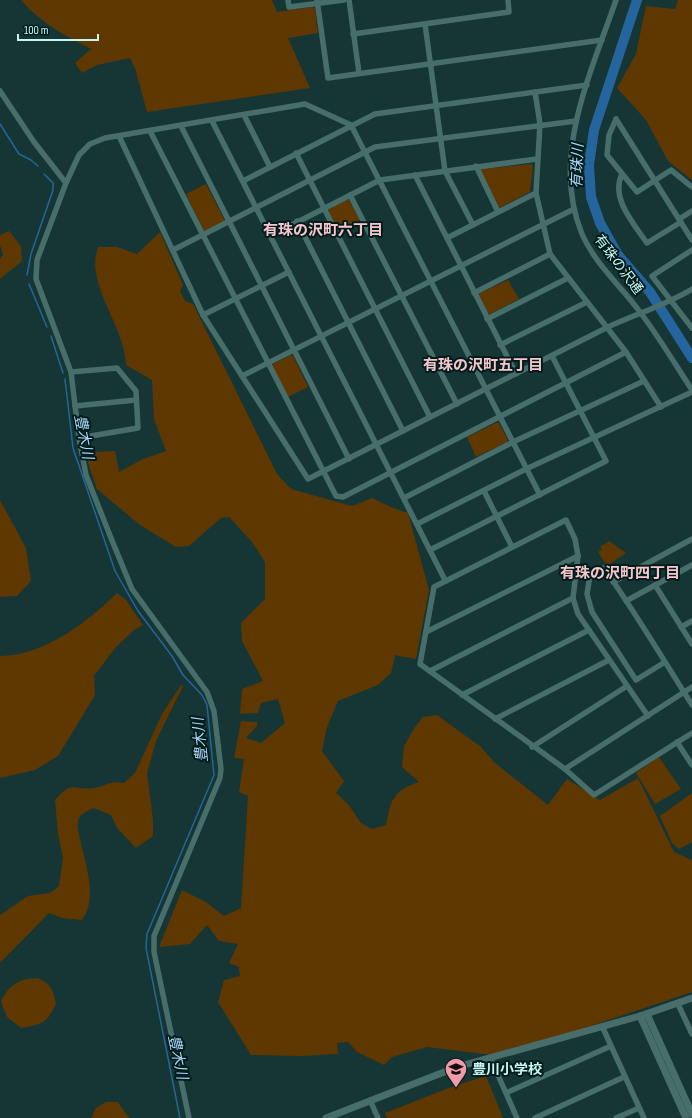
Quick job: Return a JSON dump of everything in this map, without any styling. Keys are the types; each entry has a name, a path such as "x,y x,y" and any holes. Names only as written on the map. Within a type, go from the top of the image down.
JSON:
{"street":[{"path":"288,0 289,7 317,2 344,0"},
{"path":"349,0 359,73"},
{"path":"354,34 509,12 508,0"},
{"name":"有珠の沢通","path":"616,0 576,121 570,173 574,209 582,235 594,255 640,312 692,391"},
{"path":"317,2 328,78 602,40"},
{"path":"425,24 445,171 473,225"},
{"path":"243,181 375,114 587,85"},
{"path":"0,91 34,142 66,183"},
{"path":"535,92 540,124 536,193 550,254 608,327 661,407"},
{"path":"189,1118 154,952 154,936 220,778 221,769 214,711 207,692 132,589 86,475 79,438 71,372 36,279 37,260 66,183 84,148 97,140 305,104 352,125 540,494"},
{"path":"244,115 270,167"},
{"path":"692,187 671,170 655,180 637,192 607,155 609,135 616,119 655,180 692,240"},
{"path":"212,121 446,580"},
{"path":"173,250 375,147 540,124 576,121"},
{"path":"181,126 349,459"},
{"path":"150,131 336,496 343,497 626,352"},
{"path":"119,136 203,315 308,479 323,473 608,327 640,312 670,302 692,289"},
{"path":"296,153 430,417"},
{"path":"270,236 380,180 537,159"},
{"path":"476,166 498,212"},
{"path":"622,174 617,182 620,201 647,243 692,211"},
{"path":"415,175 516,374"},
{"path":"447,238 536,193"},
{"path":"350,195 457,404"},
{"path":"242,376 574,209"},
{"path":"298,221 403,431"},
{"path":"692,250 652,276 670,302 692,328"},
{"path":"474,293 550,254"},
{"path":"203,315 289,272"},
{"path":"487,319 568,278"},
{"path":"500,345 587,302"},
{"path":"430,550 606,461 552,356"},
{"path":"71,372 117,368 136,391 138,428 79,438"},
{"path":"404,498 513,442 644,381"},
{"path":"417,524 526,469 661,407 692,391"},
{"path":"75,406 136,400"},
{"path":"484,491 512,547"},
{"path":"648,716 578,614 574,598 578,556 575,539 566,520 434,587 420,664 532,747 565,769 594,795 692,733"},
{"path":"614,582 692,538"},
{"path":"426,632 578,556"},
{"path":"626,601 692,565"},
{"path":"665,662 636,680 592,612 587,594 590,575 604,568 614,582 665,662 692,705"},
{"path":"655,585 692,644"},
{"path":"430,671 574,598"},
{"path":"681,627 692,621"},
{"path":"462,695 589,630"},
{"path":"495,719 609,660"},
{"path":"532,747 627,686"},
{"path":"565,769 692,688"},
{"path":"677,742 692,765"},
{"path":"326,1118 336,1116 370,1100 457,1067 644,1015 692,998"},
{"path":"678,1004 692,1034"},
{"path":"644,1015 692,1114"},
{"path":"644,1015 686,1118"},
{"path":"602,1026 644,1118"},
{"path":"506,1093 611,1046"},
{"path":"490,1058 518,1118"},
{"path":"535,1118 624,1077"},
{"path":"370,1100 378,1118"},
{"path":"616,1118 639,1108"}],"shaded area":[{"path":"21,0 272,0 277,12 312,7 315,8 318,33 288,38 310,88 147,112 135,68 130,58 97,65 82,73 75,63 91,49 45,22"},
{"path":"678,0 692,0 692,180 668,161 646,120 617,88 636,54 646,6 675,9"},
{"path":"533,165 530,192 499,208 480,171 482,169"},
{"path":"206,184 225,221 204,231 186,194"},
{"path":"347,199 360,220 339,231 328,210"},
{"path":"9,231 21,246 22,261 0,279 0,259 3,255 0,245 0,235"},
{"path":"160,232 183,285 180,291 185,301 193,304 277,474 291,489 352,506 372,498 408,513 429,590 416,659 395,655 391,673 378,685 338,701 327,727 322,751 344,781 336,793 348,804 361,823 372,829 386,825 392,802 398,793 410,785 419,782 402,767 404,746 415,727 423,717 437,715 481,747 495,763 548,805 567,779 600,800 638,778 674,852 692,860 692,992 501,1056 427,1047 392,1057 384,1065 357,1052 348,1042 337,1043 338,1054 300,1056 251,1055 218,1002 224,980 240,976 239,967 229,963 238,944 219,941 207,925 190,944 159,947 182,890 206,902 224,916 241,908 248,796 239,792 244,759 234,758 241,721 257,722 257,726 246,738 261,743 285,723 278,699 261,703 258,713 240,714 242,689 263,681 242,641 241,623 265,599 265,562 252,542 229,517 221,518 189,546 176,547 140,525 97,489 88,463 89,456 93,452 115,451 119,472 143,459 166,451 154,419 152,380 126,365 119,335 99,285 95,259 98,247 117,247 137,254"},
{"path":"508,280 519,299 490,314 488,313 479,295 480,293"},
{"path":"291,355 293,356 308,387 288,397 272,366 273,364"},
{"path":"496,423 499,423 508,440 507,442 476,457 467,437"},
{"path":"0,500 26,548 31,581 17,596 0,597"},
{"path":"609,541 626,553 607,566 598,552 602,549 600,547"},
{"path":"117,593 126,600 143,625 134,630 116,647 94,676 95,695 58,756 35,770 0,778 0,656 32,650 48,644 79,626"},
{"path":"181,685 183,686 156,741 147,773 153,820 153,836 136,848 117,828 111,815 94,808 82,815 78,821 78,827 88,872 90,892 87,911 82,920 62,918 49,913 0,963 0,915 28,896 50,893 59,886 63,858 58,834 55,800 70,788 74,787 87,789 111,783 124,783 135,773 162,714"},
{"path":"659,757 681,789 655,804 636,773"},
{"path":"692,793 692,842 679,849 672,843 660,816"},
{"path":"37,978 45,982 51,988 56,1004 49,1016 43,1022 21,1028 7,1017 1,1002 7,991 15,984 25,980"},
{"name":"豊川小学校","path":"486,1076 503,1118 387,1118 385,1113 454,1086"},
{"path":"106,1102 118,1102 129,1118 91,1118 96,1108"}],"waterway":[{"name":"有珠川","path":"637,0 594,130 589,165 591,197 600,223 618,255 650,292 692,358"},
{"name":"豊木川","path":"0,124 19,154 31,160 38,166"},
{"name":"豊木川","path":"27,275 31,254 53,190 53,183 44,174"},
{"name":"豊木川","path":"29,284 47,327"},
{"name":"豊木川","path":"51,336 63,373"},
{"name":"豊木川","path":"65,379 73,448 115,571 138,611 172,656 183,675 202,695 207,705 214,775 147,934 146,948 180,1118"}],"place":[{"name":"豊川小学校","path":"456,1088"}],"district":[{"name":"有珠の沢町六丁目","path":"323,230"},
{"name":"有珠の沢町五丁目","path":"483,365"},
{"name":"有珠の沢町四丁目","path":"620,573"}]}
